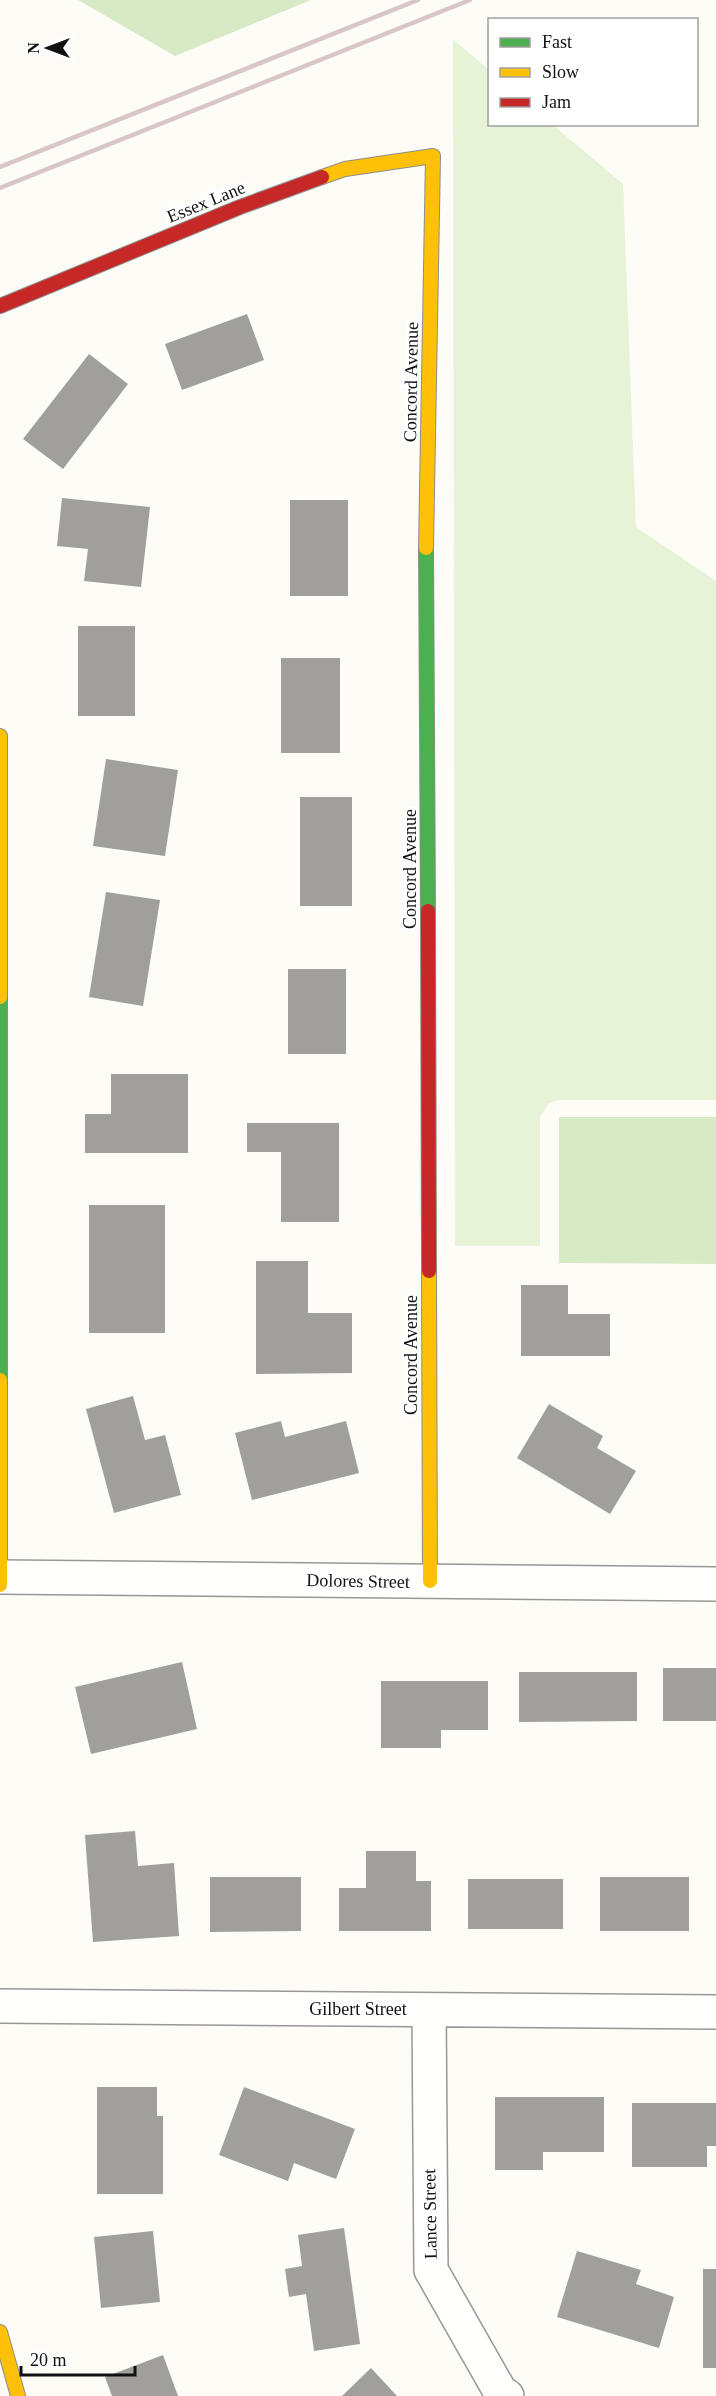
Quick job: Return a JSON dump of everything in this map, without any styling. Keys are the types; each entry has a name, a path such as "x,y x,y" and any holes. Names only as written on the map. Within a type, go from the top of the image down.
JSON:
{"street":[{"name":"Essex Lane","path":"0,306 240,207 345,169 433,156"},
{"name":"Concord Avenue","path":"430,1581 426,508 433,156"},
{"path":"0,741 0,1585"},
{"name":"Dolores Street","path":"0,1577 716,1584"},
{"name":"Gilbert Street","path":"0,2006 716,2012"},
{"name":"Lance Street","path":"429,2010 431,2270 501,2393 507,2396"},
{"path":"0,2332 18,2396"}],"green space":[{"path":"78,0 311,0 175,56"},
{"path":"453,39 488,69 488,126 554,126 623,184 636,527 716,581 716,1100 559,1100 548,1104 540,1117 540,1246 455,1246"},
{"path":"559,1117 716,1117 716,1264 559,1263"}],"building":[{"path":"247,314 264,360 182,390 165,344"},
{"path":"89,354 128,384 63,469 23,439"},
{"path":"62,498 150,507 141,587 84,581 88,549 57,546"},
{"path":"290,500 348,500 348,596 290,596"},
{"path":"78,626 135,626 135,716 78,716"},
{"path":"281,658 340,658 340,753 281,753"},
{"path":"106,759 178,770 165,856 93,846"},
{"path":"300,797 352,797 352,906 300,906"},
{"path":"106,892 160,900 143,1006 89,997"},
{"path":"288,969 346,969 346,1054 288,1054"},
{"path":"111,1074 188,1074 188,1153 85,1153 85,1114 111,1114"},
{"path":"247,1123 339,1123 339,1222 281,1222 281,1152 247,1152"},
{"path":"89,1205 165,1205 165,1333 89,1333"},
{"path":"256,1261 308,1261 308,1313 352,1313 352,1373 256,1374"},
{"path":"521,1285 568,1285 568,1314 610,1314 610,1356 521,1356"},
{"path":"133,1396 145,1440 165,1435 181,1495 114,1513 86,1409"},
{"path":"549,1404 603,1436 597,1448 636,1471 610,1514 517,1458"},
{"path":"281,1421 285,1437 346,1421 359,1473 252,1500 235,1433"},
{"path":"182,1662 197,1729 91,1754 75,1687"},
{"path":"663,1668 716,1668 716,1721 663,1721"},
{"path":"519,1672 637,1672 637,1721 519,1722"},
{"path":"381,1681 488,1681 488,1730 441,1730 441,1748 381,1748"},
{"path":"135,1831 138,1866 174,1863 179,1936 93,1942 85,1835"},
{"path":"366,1851 416,1851 416,1881 431,1881 431,1931 339,1931 339,1888 366,1888"},
{"path":"210,1877 301,1877 301,1931 210,1932"},
{"path":"600,1877 689,1877 689,1931 600,1931"},
{"path":"468,1879 563,1879 563,1929 468,1929"},
{"path":"97,2087 157,2087 157,2116 163,2116 163,2194 97,2194"},
{"path":"244,2087 355,2129 336,2179 294,2163 288,2181 219,2155"},
{"path":"495,2097 604,2097 604,2152 543,2152 543,2170 495,2170"},
{"path":"632,2103 716,2103 716,2146 707,2146 707,2167 632,2167"},
{"path":"344,2228 360,2344 314,2351 306,2294 289,2297 285,2269 302,2266 298,2235"},
{"path":"153,2231 160,2302 101,2308 94,2237"},
{"path":"577,2251 641,2270 636,2284 674,2297 659,2348 557,2317"},
{"path":"703,2269 716,2269 716,2368 703,2368"},
{"path":"163,2355 178,2396 112,2396 105,2377"},
{"path":"371,2368 397,2396 342,2396"}],"railway":[{"path":"0,167 418,0"},
{"path":"0,188 470,0"}],"traffic: fast":[{"path":"426,548 428,911"},
{"path":"0,997 0,1380"}],"traffic: slow":[{"path":"322,177 345,169 433,156 426,548"},
{"path":"0,736 0,997"},
{"path":"429,1271 430,1581"},
{"path":"0,1380 0,1585"},
{"path":"0,2332 18,2396"}],"traffic: jam":[{"path":"0,306 240,207 322,177"},
{"path":"428,911 429,1271"}]}
